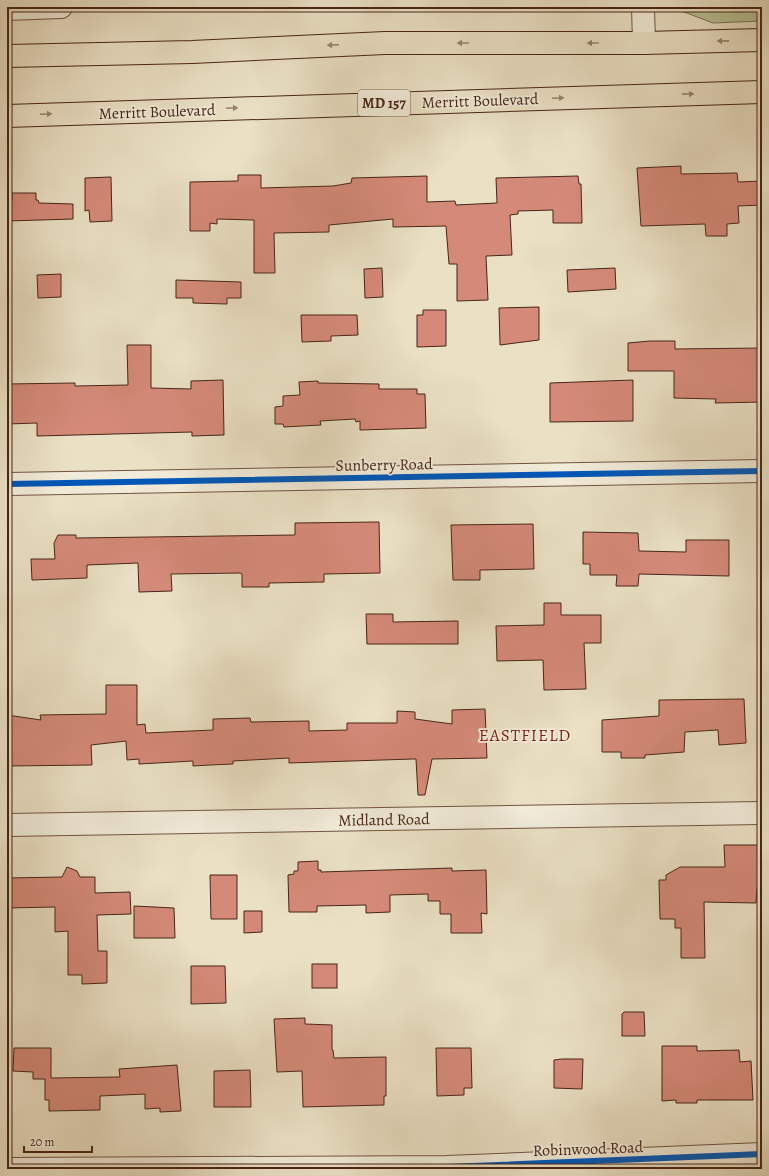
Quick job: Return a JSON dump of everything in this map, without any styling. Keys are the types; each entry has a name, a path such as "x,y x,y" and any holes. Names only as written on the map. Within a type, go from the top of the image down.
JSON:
{"main road":[{"path":"7,56 192,52 385,42 644,43 762,40"},
{"name":"Merritt Boulevard","path":"7,116 762,92"}],"street":[{"path":"7,9 61,7"},
{"path":"643,7 644,43"},
{"name":"Sunberry Road","path":"7,484 762,471"},
{"name":"Midland Road","path":"7,825 762,813"},
{"name":"Robinwood Road","path":"7,1169 447,1167 762,1154"}],"green space":[{"path":"671,7 762,7 762,21 713,23"}],"building":[{"path":"681,166 681,174 737,173 738,182 762,181 762,205 738,206 739,223 727,224 727,236 706,236 705,224 641,226 637,168"},
{"path":"238,175 261,175 261,188 333,186 351,183 352,178 427,176 427,202 455,201 456,205 497,203 496,178 578,176 579,184 581,184 582,223 553,223 553,210 518,211 518,214 510,215 512,255 486,256 488,300 457,301 457,264 449,264 446,226 393,227 393,219 329,225 329,232 274,233 275,273 254,273 254,220 217,219 217,224 210,223 210,231 190,231 190,182 238,181"},
{"path":"111,177 112,221 90,222 89,210 85,211 85,178"},
{"path":"12,193 36,193 36,200 38,200 39,203 73,204 73,219 7,221 7,200 12,200"},
{"path":"382,268 383,297 365,298 364,269"},
{"path":"615,268 616,289 568,292 567,270"},
{"path":"61,274 61,297 38,298 37,275"},
{"path":"176,280 241,282 241,298 227,298 227,304 193,303 193,298 176,298"},
{"path":"539,307 539,340 500,345 499,308"},
{"path":"423,310 446,310 446,346 417,347 417,315 423,315"},
{"path":"301,315 357,315 358,335 331,336 331,341 302,342"},
{"path":"675,341 675,349 762,348 762,402 715,403 716,399 674,398 674,371 628,371 628,343"},
{"path":"127,345 151,345 151,388 191,389 191,381 223,380 224,435 192,436 192,432 37,436 37,423 7,424 7,384 75,383 75,386 128,385"},
{"path":"633,380 633,421 550,422 550,383"},
{"path":"318,381 318,383 379,384 379,389 417,389 417,394 425,394 426,428 360,430 360,421 356,422 355,419 320,421 321,425 284,427 283,424 275,424 275,407 283,406 283,396 300,395 299,382"},
{"path":"379,522 380,573 324,574 324,582 269,583 269,587 242,587 242,574 240,573 171,574 172,591 139,592 138,563 87,565 87,578 32,580 31,559 55,559 54,543 58,535 76,535 76,538 295,535 295,523"},
{"path":"533,524 534,569 480,570 480,580 453,580 451,525"},
{"path":"583,532 638,533 639,551 686,552 686,540 729,540 729,576 639,574 638,586 616,586 617,575 590,575 590,564 583,564"},
{"path":"544,603 561,603 561,615 601,615 601,643 584,643 586,689 544,690 543,660 497,661 496,626 544,625"},
{"path":"366,614 393,614 393,622 458,621 458,644 367,644"},
{"path":"106,685 137,685 137,725 145,724 146,733 213,730 213,719 250,718 251,722 309,721 309,731 347,730 347,723 397,723 397,711 415,712 415,719 452,724 452,710 485,709 487,758 432,759 425,795 418,795 416,759 289,763 289,758 233,761 233,764 193,766 193,761 139,764 139,759 127,760 126,741 91,745 92,765 7,766 7,715 41,720 40,715 106,714"},
{"path":"744,699 746,743 719,745 718,730 685,732 684,752 645,755 645,758 621,758 621,752 602,752 602,720 659,716 659,700"},
{"path":"724,845 758,845 758,854 762,854 762,888 757,888 756,903 704,902 705,958 681,958 681,928 675,928 675,919 660,919 659,880 666,880 666,875 680,867 725,867"},
{"path":"318,861 318,870 321,870 321,872 452,868 452,871 486,870 487,914 481,913 482,933 451,933 451,914 440,914 440,901 428,901 428,894 390,895 390,912 366,913 366,905 317,906 317,912 289,912 288,875 294,874 294,871 298,871 298,862"},
{"path":"67,867 77,871 80,877 95,877 95,893 130,892 131,914 97,915 98,951 107,951 107,983 82,984 82,975 68,975 68,931 55,932 55,907 7,908 7,878 62,877"},
{"path":"210,875 237,875 237,919 211,919"},
{"path":"134,906 174,908 175,938 134,938"},
{"path":"244,911 262,911 262,932 244,933"},
{"path":"312,964 337,964 337,988 312,988"},
{"path":"191,966 225,966 226,1003 191,1004"},
{"path":"624,1012 644,1012 645,1036 622,1036 622,1014"},
{"path":"305,1018 305,1024 332,1025 332,1050 334,1058 386,1057 386,1096 384,1096 384,1105 303,1107 302,1071 277,1072 274,1019"},
{"path":"662,1046 697,1046 697,1051 739,1050 740,1062 751,1061 753,1100 697,1100 697,1103 676,1103 676,1100 662,1101"},
{"path":"14,1048 51,1048 51,1078 120,1077 119,1069 177,1065 181,1111 160,1112 160,1108 145,1109 145,1094 100,1096 100,1110 49,1111 49,1100 45,1100 45,1079 33,1079 33,1072 13,1071"},
{"path":"436,1048 471,1048 472,1088 464,1088 464,1095 437,1096"},
{"path":"583,1059 582,1089 554,1088 554,1060"},
{"path":"250,1070 251,1107 214,1107 214,1071"}],"cycle path":[{"path":"7,484 762,471"},
{"path":"7,1169 447,1167 762,1154"}],"district":[{"name":"EASTFIELD","path":"525,735"}]}
